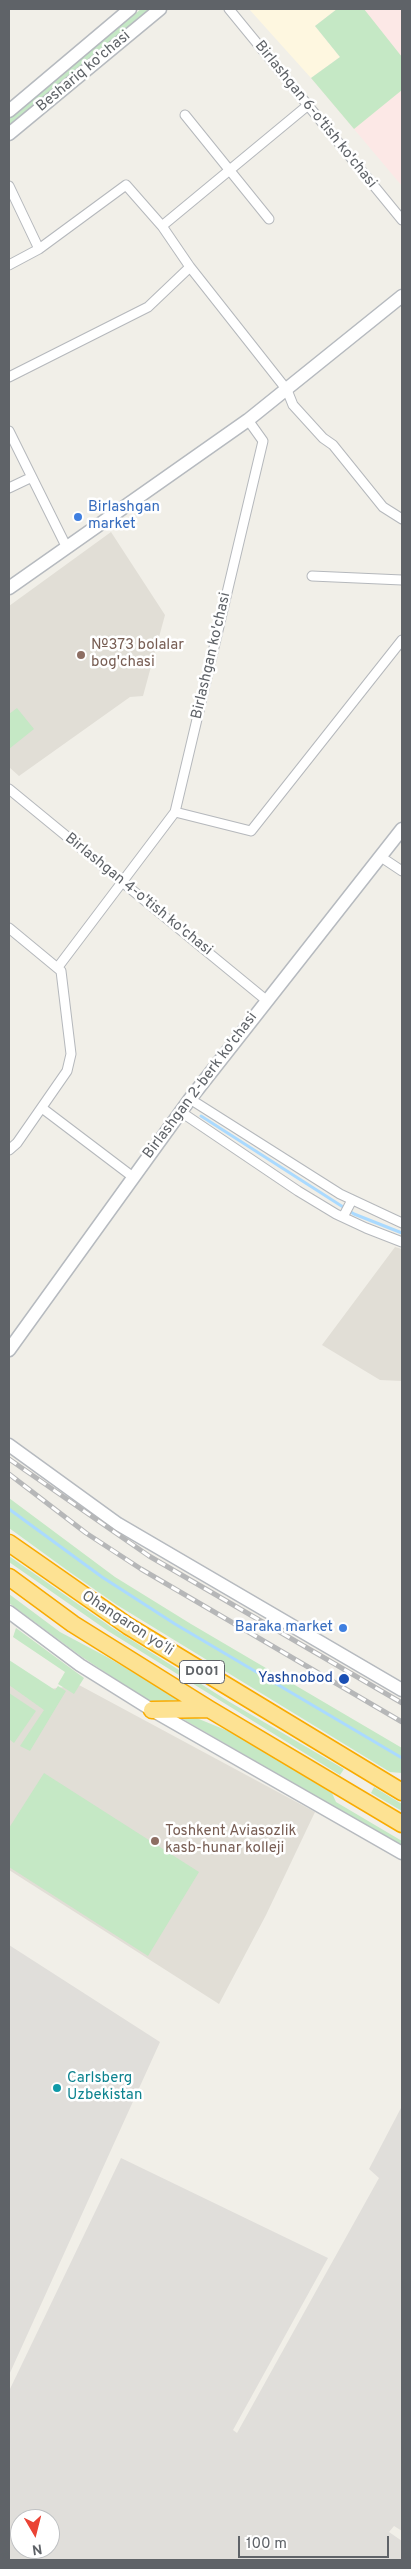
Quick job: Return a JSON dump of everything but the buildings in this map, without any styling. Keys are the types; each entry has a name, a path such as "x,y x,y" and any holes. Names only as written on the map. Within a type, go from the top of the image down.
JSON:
{"highway":[{"name":"Ohangaron yoʻli","path":"9,1542 128,1626 402,1792"},
{"name":"Ohangaron yoʻli","path":"9,1577 73,1624 209,1709 402,1824"},
{"path":"152,1710 209,1709"},
{"path":"346,1791 355,1785 357,1778 356,1770 348,1759"}],"main road":[{"name":"Beshariq ko'chasi","path":"9,111 130,9"},
{"name":"Beshariq ko'chasi","path":"9,134 160,9"},
{"path":"9,588 66,546 248,420 402,296"},
{"name":"Birlashgan 2-berk ko'chasi","path":"9,1350 190,1099 402,829"},
{"path":"9,1445 118,1524 402,1690"},
{"path":"9,1612 80,1665 152,1710 402,1853"}],"street":[{"name":"Birlashgan 6-o'tish ko'chasi","path":"229,9 402,220"},
{"path":"162,226 307,106"},
{"path":"185,115 269,219"},
{"path":"9,265 39,249 126,185 162,226 190,267 287,390 293,405 323,438 333,445 383,507 402,519"},
{"path":"9,186 39,249"},
{"path":"9,377 148,307 190,267"},
{"name":"Birlashgan ko'chasi","path":"58,967 175,812 263,441 248,420"},
{"path":"9,431 30,478 66,546"},
{"path":"9,488 30,478"},
{"path":"312,576 402,580"},
{"path":"175,812 251,831 402,640"},
{"name":"Birlashgan 4-o'tish ko'chasi","path":"9,789 266,1000"},
{"path":"381,857 402,872"},
{"path":"9,928 58,967 64,980 71,1060 67,1072 9,1150"},
{"path":"190,1099 347,1209 402,1242"},
{"path":"42,1108 133,1177"},
{"path":"181,1112 298,1191 347,1209 402,1223"}],"shaded area":[{"path":"249,9 337,9 315,26 340,57 311,78"},
{"path":"337,9 402,9 402,186 311,78 340,57 315,26"},
{"name":"№373 bolalar bog'chasi","path":"111,532 165,615 143,696 130,697 19,776 9,767 9,606"},
{"path":"395,1247 402,1249 402,1381 380,1380 322,1345"},
{"name":"Toshkent Aviasozlik kasb-hunar kolleji","path":"9,1666 43,1690 79,1685 315,1812 266,1915 219,2004 9,1870"},
{"name":"Carlsberg Uzbekistan","path":"9,1945 160,2042 9,2375"},
{"path":"402,2106 402,2531 394,2526 389,2532 402,2541 402,2560 9,2560 9,2391 121,2158 328,2258 233,2430 237,2433 379,2178 369,2169"}],"green space":[{"path":"141,9 149,9 9,126 9,119"},
{"path":"337,9 364,9 402,57 402,90 354,129 311,78 340,57 315,26"},
{"path":"17,708 34,729 9,749 9,714"},
{"path":"9,1498 115,1577 402,1748 402,1773 390,1772 117,1605 71,1573 9,1528"},
{"path":"9,1556 111,1627 228,1701 344,1769 340,1775 108,1631 9,1562"},
{"path":"9,1594 60,1632 180,1700 180,1703 155,1705 82,1657 9,1603"},
{"path":"16,1628 84,1678 74,1694 58,1684 65,1672 13,1637"},
{"path":"9,1660 55,1690 58,1686 66,1691 30,1751 20,1746 44,1710 9,1685"},
{"path":"9,1693 36,1711 14,1743 9,1739"},
{"path":"194,1717 233,1733 332,1793 336,1802 402,1841 402,1846 181,1718"},
{"path":"44,1773 199,1872 148,1956 9,1867 9,1828"},
{"path":"374,1787 402,1804 402,1811 371,1793"}],"waterway":[{"path":"201,1116 354,1214 402,1233"},
{"path":"9,1509 102,1577 175,1624 402,1758"}],"railway":[{"path":"9,1459 149,1556 402,1703"},
{"path":"9,1474 86,1533 141,1569 402,1722"}],"place":[{"name":"Birlashgan market","path":"78,517"},
{"name":"№373 bolalar bog'chasi","path":"81,655"},
{"name":"Baraka market","path":"343,1628"},
{"name":"Yashnobod","path":"344,1679"},
{"name":"Toshkent Aviasozlik kasb-hunar kolleji","path":"155,1841"},
{"name":"Carlsberg Uzbekistan","path":"57,2088"}]}
